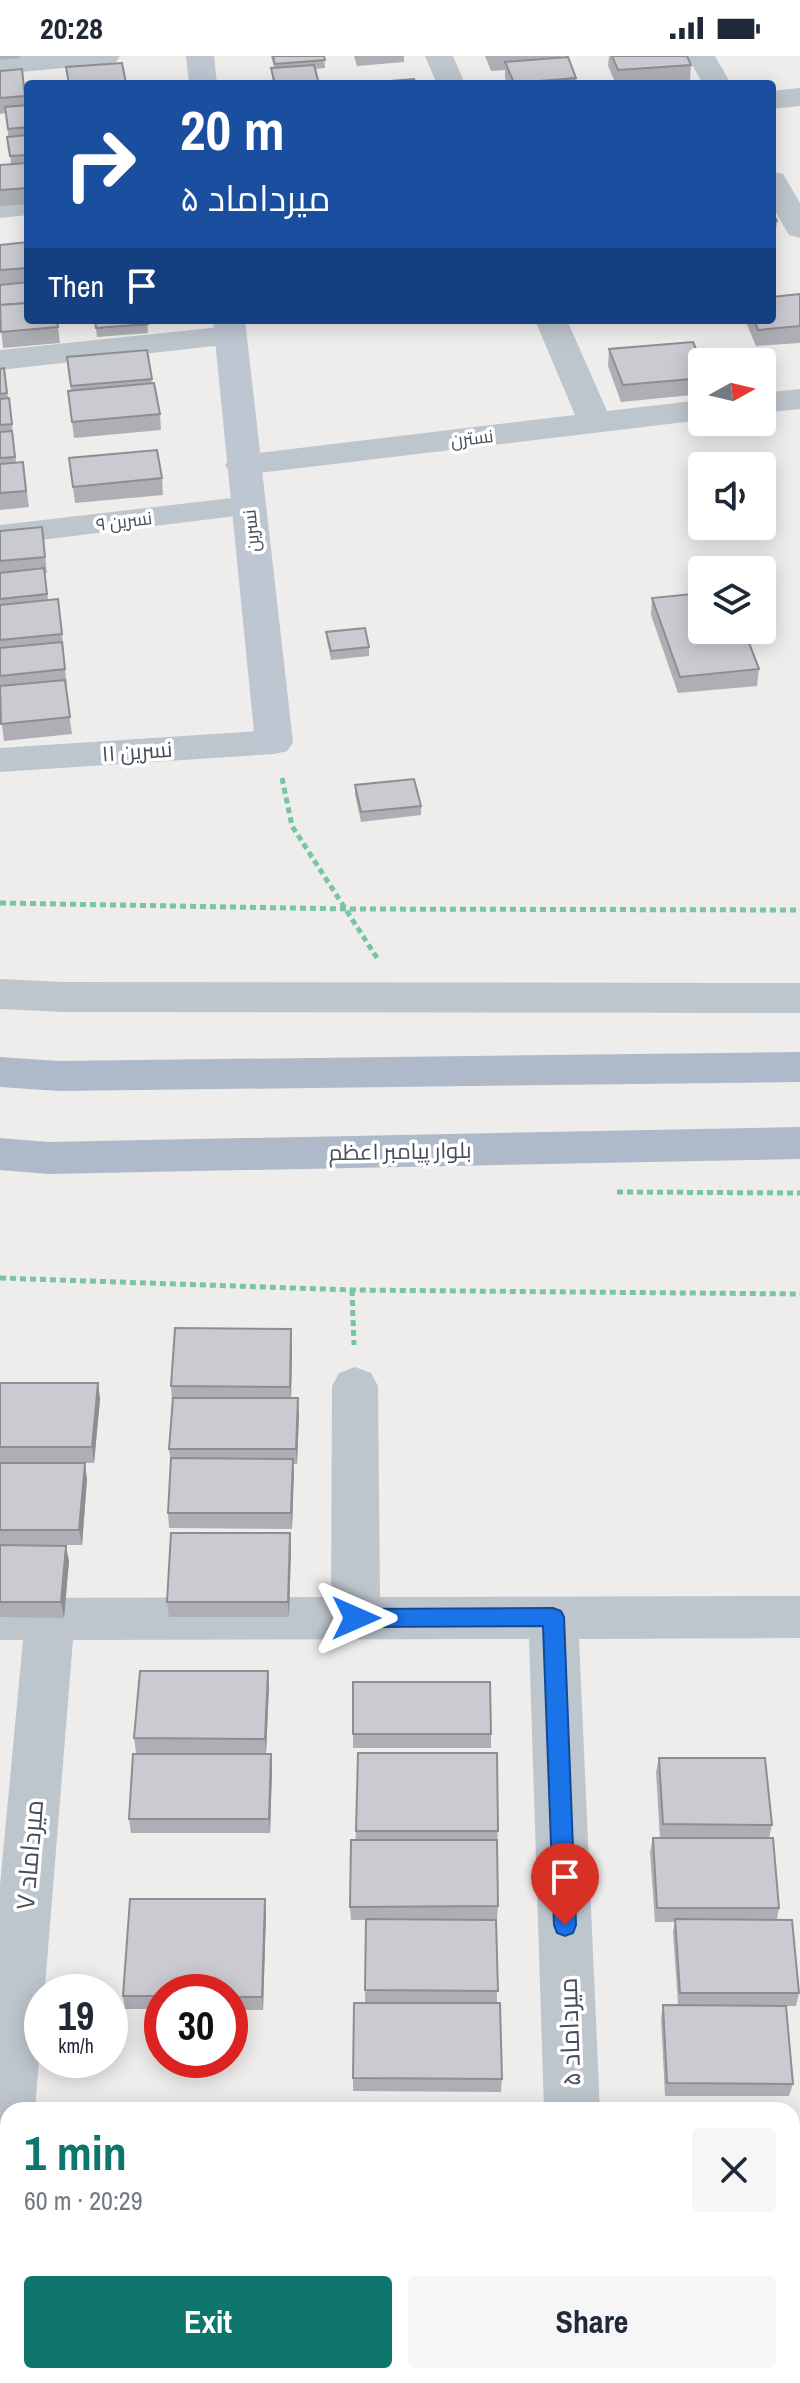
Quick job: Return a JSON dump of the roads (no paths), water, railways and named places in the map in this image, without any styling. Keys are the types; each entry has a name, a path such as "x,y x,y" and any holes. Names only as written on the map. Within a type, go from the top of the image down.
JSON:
{"main road":[{"path":"0,1072 59,1076 800,1067"},
{"name":"بلوار پیامبر اعظم","path":"0,1154 63,1158 800,1143"}],"street":[{"path":"0,66 106,56"},
{"path":"200,56 203,80"},
{"path":"439,56 449,80"},
{"path":"701,56 715,80"},
{"path":"776,100 800,97"},
{"path":"776,187 800,229"},
{"path":"0,209 24,206"},
{"path":"553,324 595,423"},
{"path":"0,360 229,328"},
{"name":"نسرین","path":"229,328 274,742"},
{"path":"776,402 800,399"},
{"name":"نسترن","path":"242,465 688,412"},
{"name":"نسرین ۹","path":"0,535 249,506"},
{"name":"نسرین ۱۱","path":"0,760 274,742"},
{"path":"0,994 63,997 800,998"},
{"path":"355,1386 356,1618"},
{"name":"میرداماد ۵","path":"553,1617 572,2102"},
{"path":"25,1619 800,1617"},
{"name":"میرداماد ۷","path":"4,2102 25,1619"}]}
